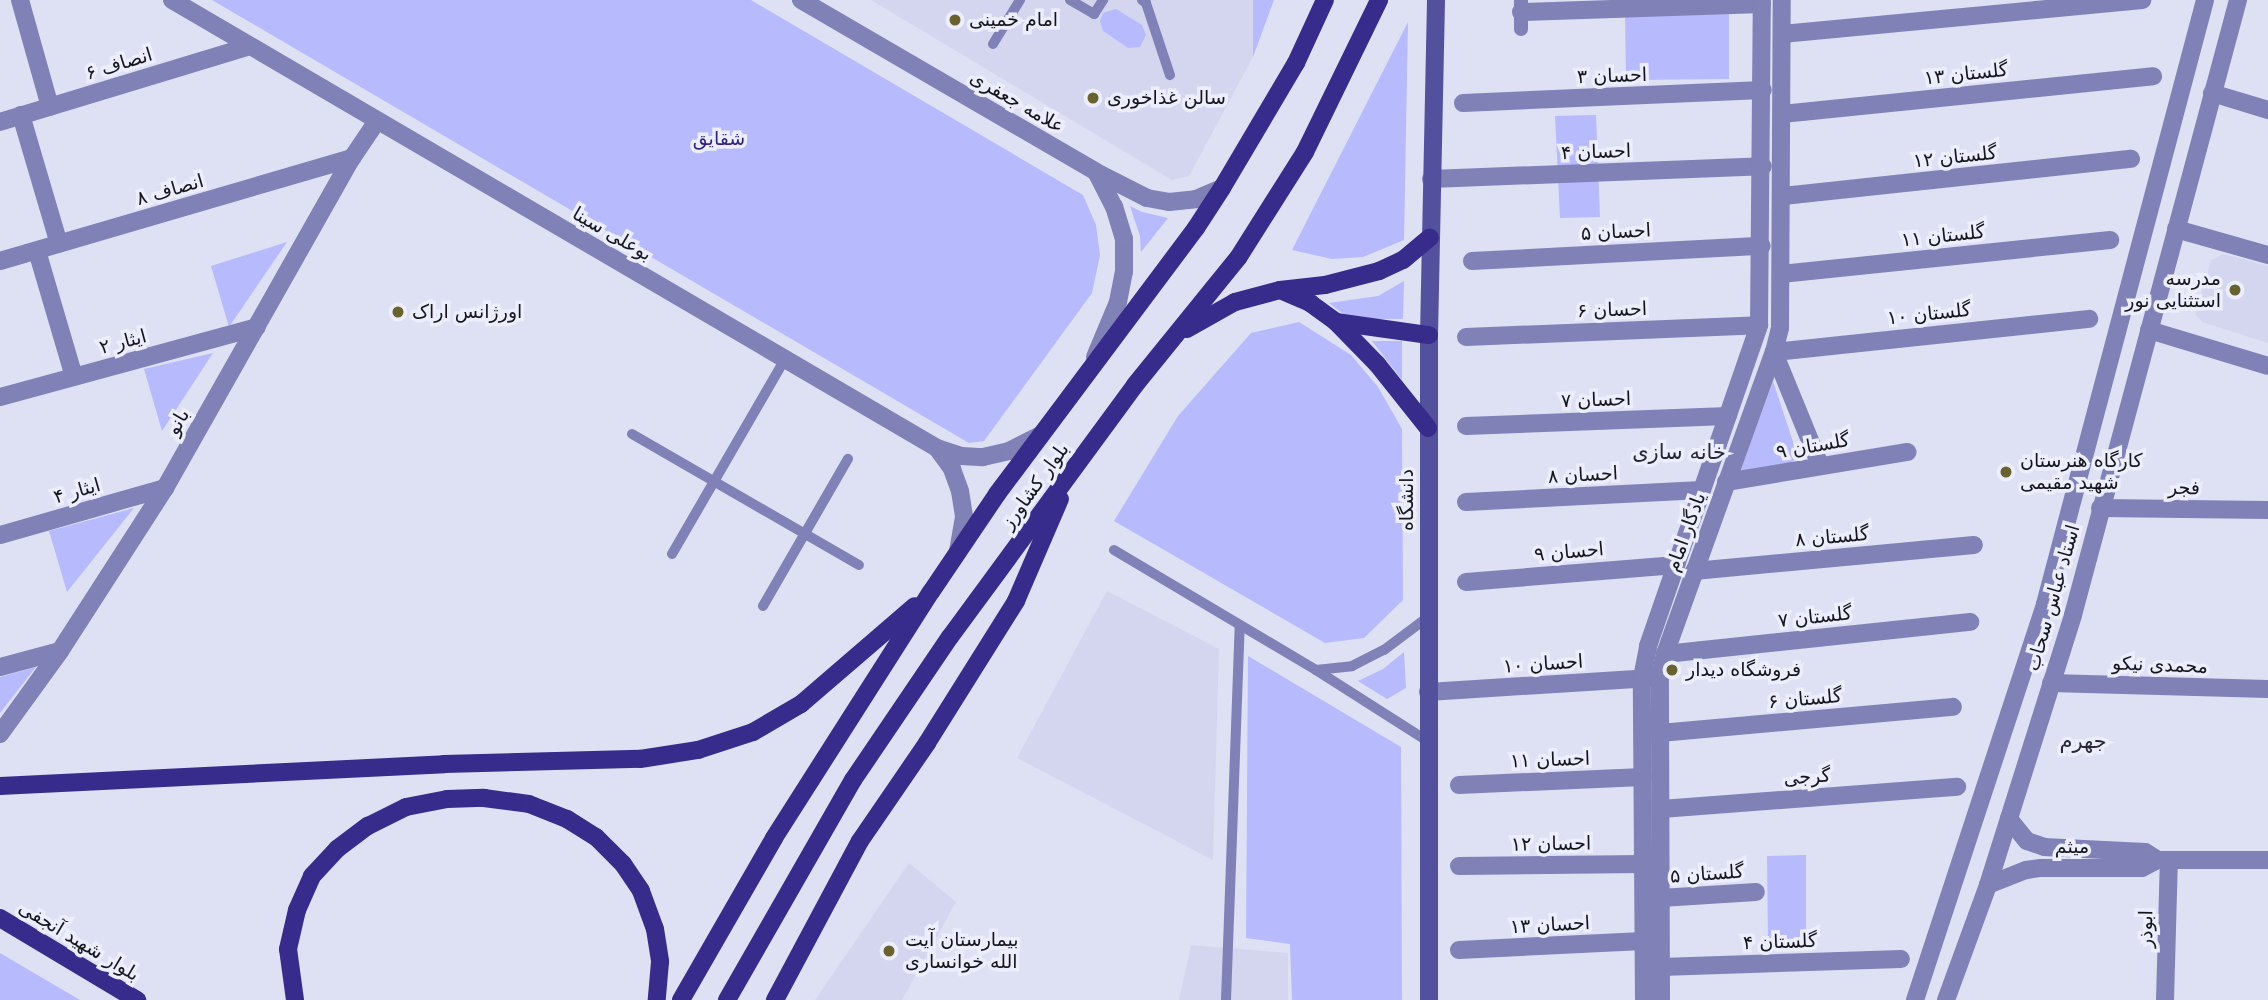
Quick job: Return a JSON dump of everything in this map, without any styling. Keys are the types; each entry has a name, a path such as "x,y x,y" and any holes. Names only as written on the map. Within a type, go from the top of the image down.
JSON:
{"main road":[{"name":"بلوار کشاورز","path":"681,1000 774,838 958,551 1087,372 1196,228 1222,188 1296,63 1325,0"},
{"name":"بلوار کشاورز","path":"727,1000 853,780 950,637 1135,385 1181,333 1238,258 1305,152 1379,0"},
{"name":"دانشگاه","path":"1429,1000 1428,429 1436,0"},
{"path":"1181,333 1235,302 1280,290 1325,285 1379,271 1403,260 1430,237"},
{"path":"1280,290 1310,303 1336,321 1377,364 1428,429"},
{"path":"1336,321 1429,335"},
{"path":"775,1000 860,841 927,743 1016,601 1073,468"},
{"path":"0,786 444,764 640,759 698,750 753,732 801,704 931,592"},
{"path":"295,1000 288,949 297,910 312,876 337,849 368,825 406,807 459,799 529,804 568,819 596,837 614,855 641,891 656,929 660,962 657,1000"},
{"name":"بلوار شهید آنجفی","path":"0,918 137,1000"}],"street":[{"path":"20,0 50,107"},
{"name":"بوعلی سینا","path":"172,0 937,448 961,456 983,457 1009,451 1041,435"},
{"name":"علامه جعفری","path":"801,0 1096,172 1147,198 1169,202 1196,199 1222,188"},
{"name":"یادگار امام","path":"1644,1000 1643,777 1651,678 1665,654 1774,352 1780,328 1783,196 1782,0"},
{"path":"1782,34 2143,0"},
{"name":"استاد عباس سحاب","path":"1915,1000 2045,604 2205,0"},
{"name":"استاد عباس سحاب","path":"1946,1000 1988,885 2073,615 2238,0"},
{"path":"1521,14 1762,2"},
{"name":"یادگار امام","path":"1661,1000 1660,733 1648,646 1759,325 1763,166 1762,2"},
{"name":"انصاف ۶","path":"0,122 250,46"},
{"name":"گلستان ۱۳","path":"1782,114 2153,76"},
{"name":"احسان ۳","path":"1463,103 1763,90"},
{"path":"2212,93 2268,110"},
{"path":"21,115 59,244"},
{"name":"بانو","path":"0,734 60,651 165,488 352,158 377,121"},
{"name":"انصاف ۸","path":"0,261 352,158"},
{"name":"گلستان ۱۲","path":"1783,196 2131,159"},
{"name":"احسان ۴","path":"1431,180 1763,166"},
{"path":"1087,372 1118,302 1124,272 1124,239 1114,207 1096,172"},
{"path":"2176,229 2268,255"},
{"name":"گلستان ۱۱","path":"1781,274 2110,240"},
{"name":"احسان ۵","path":"1472,261 1762,246"},
{"path":"37,251 74,377"},
{"name":"گلستان ۱۰","path":"1774,352 2088,319"},
{"name":"احسان ۶","path":"1466,337 1759,325"},
{"name":"ایثار ۲","path":"0,397 257,327"},
{"path":"2149,330 2268,366"},
{"path":"1774,352 1820,465"},
{"name":"احسان ۷","path":"1466,426 1728,416"},
{"path":"937,448 952,469 960,491 964,517 958,551"},
{"name":"گلستان ۹","path":"1726,482 1908,452"},
{"name":"ایثار ۴","path":"0,535 165,488"},
{"name":"احسان ۸","path":"1466,502 1702,490"},
{"name":"فجر","path":"2100,508 2268,510"},
{"name":"گلستان ۸","path":"1694,571 1974,545"},
{"name":"احسان ۹","path":"1466,582 1676,565"},
{"path":"2045,604 2073,615"},
{"name":"گلستان ۷","path":"1665,654 1970,622"},
{"path":"0,667 60,651"},
{"name":"احسان ۱۰","path":"1428,692 1651,678"},
{"name":"محمدی نیکو","path":"2051,683 2268,689"},
{"name":"گلستان ۶","path":"1660,733 1953,707"},
{"name":"احسان ۱۱","path":"1459,785 1643,777"},
{"name":"گرجی","path":"1661,809 1957,787"},
{"name":"میثم","path":"2009,818 2027,841 2044,847 2145,852 2164,860"},
{"name":"میثم","path":"1988,885 2025,870 2142,868 2164,860 2268,860"},
{"name":"ابوذر","path":"2164,860 2165,1000"},
{"name":"احسان ۱۲","path":"1459,866 1643,864"},
{"name":"گلستان ۵","path":"1661,898 1756,892"},
{"name":"احسان ۱۳","path":"1459,950 1643,941"},
{"name":"گلستان ۴","path":"1661,967 1901,959"}],"lane":[{"path":"993,44 1020,0"},
{"path":"1070,0 1094,14 1103,0"},
{"path":"1145,1 1170,75"},
{"path":"672,554 785,359"},
{"path":"632,434 859,565"},
{"path":"763,606 848,458"},
{"path":"1114,550 1316,670 1429,742"},
{"path":"1316,670 1352,666 1363,661 1384,650 1428,617"},
{"path":"1226,1000 1240,625"}],"shaded area":[{"path":"871,0 1253,0 1253,57 1189,176 1172,180"},
{"name":"مدرسه استثنایی نور","path":"2224,254 2268,266 2268,343 2202,322 2195,314 2211,260"},
{"path":"1107,591 1219,649 1213,860 1017,758"},
{"name":"بیمارستان آیت الله خوانساری","path":"909,863 956,902 902,1000 815,1000"},
{"path":"1191,945 1288,953 1288,1000 1179,1000"}],"green space":[{"name":"شقایق","path":"212,0 751,0 1083,195 1096,225 1100,255 1092,293 984,441 969,443"},
{"path":"1253,0 1274,0 1253,57"},
{"path":"1116,9 1142,25 1146,35 1140,47 1128,48 1103,31 1100,21 1103,13"},
{"path":"1729,13 1729,79 1626,80 1625,14"},
{"path":"1408,22 1404,240 1363,257 1332,259 1292,250"},
{"path":"1596,115 1600,217 1560,218 1555,116"},
{"path":"1130,206 1142,212 1168,218 1141,252 1140,236"},
{"path":"287,242 229,327 211,266"},
{"path":"1404,281 1403,319 1361,319 1342,313 1329,303 1378,296"},
{"path":"1299,322 1351,355 1378,387 1402,429 1403,600 1364,638 1325,643 1114,521 1178,416 1251,333"},
{"path":"1372,341 1402,341 1402,380"},
{"path":"213,353 162,431 144,369"},
{"path":"1773,381 1798,457 1791,463 1740,472"},
{"path":"134,508 67,592 49,531"},
{"path":"1404,652 1406,688 1387,699 1358,681 1383,669"},
{"path":"1248,656 1401,747 1402,1000 1292,1000 1290,944 1246,938"},
{"path":"36,667 0,713 0,677"},
{"path":"1806,855 1806,945 1768,945 1767,856"},
{"path":"0,953 80,1000 0,1000"}],"place":[{"name":"امام خمینی","path":"955,20"},
{"name":"سالن غذاخوری","path":"1093,98"},
{"name":"مدرسه استثنایی نور","path":"2235,290"},
{"name":"اورژانس اراک","path":"398,312"},
{"name":"کارگاه هنرستان شهید مقیمی","path":"2006,472"},
{"name":"فروشگاه دیدار","path":"1672,670"},
{"name":"بیمارستان آیت الله خوانساری","path":"889,951"}],"district":[{"name":"خانه سازی","path":"1679,452"},
{"name":"جهرم","path":"2083,741"}]}
